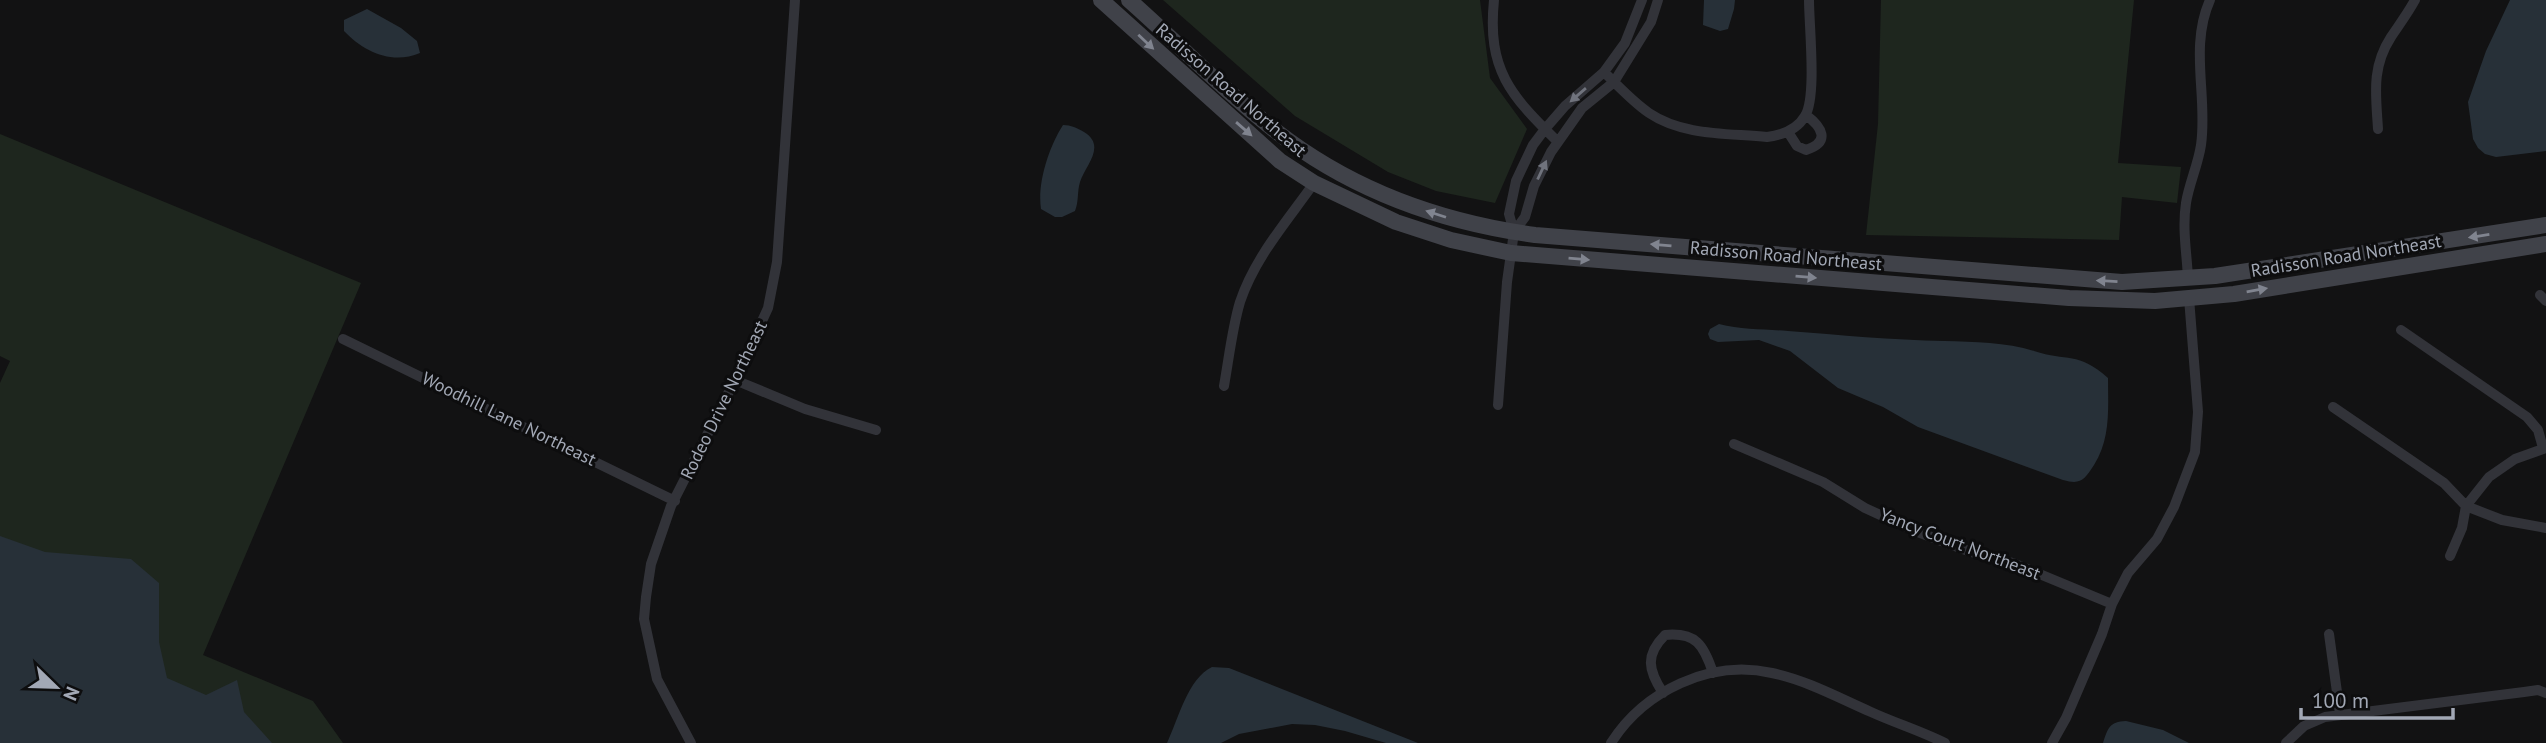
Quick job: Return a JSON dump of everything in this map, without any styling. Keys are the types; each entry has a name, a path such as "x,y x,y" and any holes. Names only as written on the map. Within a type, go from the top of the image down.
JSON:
{"main road":[{"name":"Radisson Road Northeast","path":"1101,0 1280,161 1314,183 1396,222 1451,240 1511,253 2120,301 2189,299 2234,294 2546,244"},
{"name":"Radisson Road Northeast","path":"1129,0 1239,99 1318,160 1376,191 1438,215 1514,232 2122,282 2188,279 2546,225"},
{"path":"2189,299 2214,284 2257,276 2266,268"},
{"path":"2120,301 2131,295 2168,291 2184,285 2188,279"}],"street":[{"name":"Rodeo Drive Northeast","path":"691,743 657,679 644,620 651,564 675,501 768,309 777,262 795,0"},
{"path":"1494,0 1494,56 1504,79 1521,103 1558,142"},
{"path":"1498,405 1507,282 1514,232 1508,214 1516,181 1533,145 1545,129 1565,106 1604,72 1625,43 1643,0"},
{"path":"1514,232 1525,217 1542,169 1558,142 1582,108 1614,82 1651,22 1658,0"},
{"path":"1604,72 1646,111 1660,120 1688,130 1768,137 1788,132 1806,115 1811,92 1809,0"},
{"path":"2188,279 2184,221 2186,201 2201,146 2203,102 2199,63 2200,35 2210,0"},
{"path":"2378,129 2375,79 2378,64 2390,38 2415,0"},
{"path":"1788,132 1797,146 1806,150 1815,147 1821,140 1822,131 1817,123 1806,115"},
{"path":"1224,386 1235,324 1247,284 1261,257 1314,183"},
{"path":"2052,743 2066,718 2102,635 2112,604 2128,573 2157,539 2174,507 2195,452 2198,412 2189,299"},
{"path":"2401,330 2527,417 2538,430 2544,448 2500,467 2488,477 2466,506 2462,528 2450,556"},
{"name":"Woodhill Lane Northeast","path":"343,339 675,501"},
{"path":"735,380 805,409 876,430"},
{"path":"2333,407 2445,483 2466,506 2502,520 2546,528"},
{"name":"Yancy Court Northeast","path":"1734,444 1823,482 1865,508 1915,531 1971,552 2013,563 2112,604"},
{"path":"1663,693 1653,677 1651,656 1654,647 1665,635 1682,634 1700,644 1713,673"},
{"path":"2329,634 2340,714"},
{"path":"1611,743 1636,712 1680,682 1713,673 1755,670 1790,678 1945,743"},
{"path":"2286,743 2292,735 2315,720 2340,714 2524,692 2546,692"}],"shaded area":[{"path":"1163,0 1480,0 1490,78 1527,129 1495,203 1436,191 1388,172 1295,116"},
{"path":"1704,0 1735,0 1728,29 1720,31 1703,25"},
{"path":"1881,0 2134,0 2118,163 2181,167 2177,203 2122,197 2119,240 1866,235 1878,124"},
{"path":"2510,0 2546,0 2546,151 2496,157 2485,154 2473,139 2468,102 2486,51"},
{"path":"367,9 401,28 417,41 420,53 399,58 389,57 360,45 344,31 344,20"},
{"path":"1063,125 1084,132 1094,143 1094,150 1080,182 1075,211 1055,217 1041,209 1040,199 1049,154"},
{"path":"0,134 361,283 203,655 313,701 343,743 0,743 0,383 10,361 0,356"},
{"path":"1719,324 1905,340 2001,344 2080,360 2108,378 2106,434 2099,455 2085,478 2074,482 2063,480 1918,427 1883,407 1838,388 1790,351 1759,340 1718,342 1710,339 1710,329"},
{"path":"0,536 45,552 131,559 159,583 159,642 167,678 206,695 237,680 244,712 272,743 0,743"},
{"path":"1212,667 1229,668 1418,743 1386,743 1345,731 1292,724 1239,734 1221,743 1167,743 1190,690 1196,680"},
{"path":"2126,721 2163,730 2189,743 2103,743 2110,727"}]}
